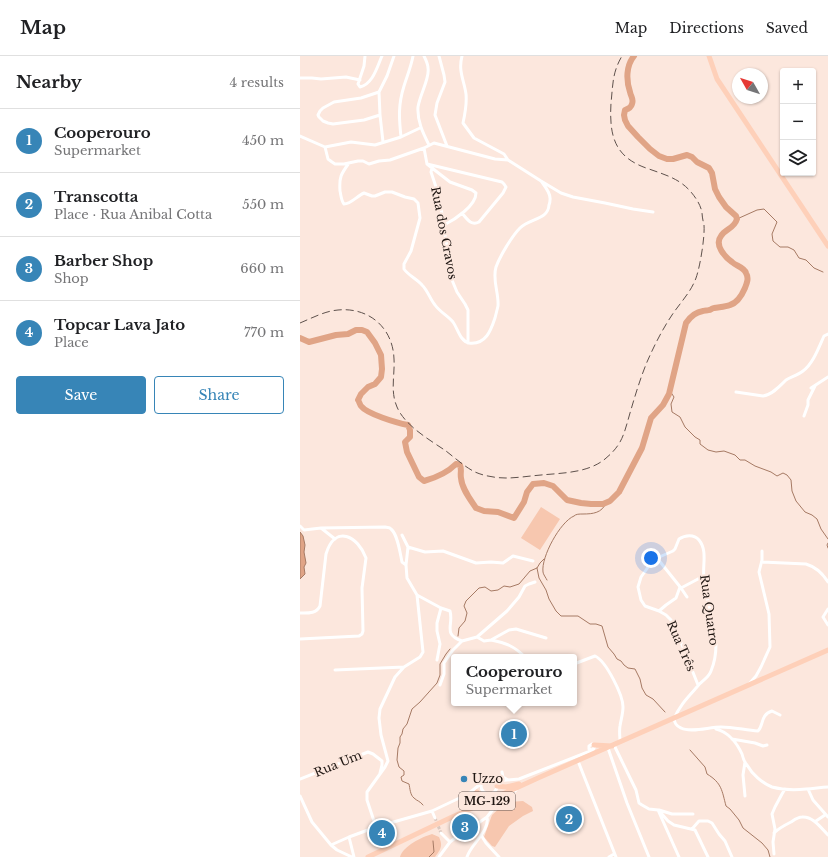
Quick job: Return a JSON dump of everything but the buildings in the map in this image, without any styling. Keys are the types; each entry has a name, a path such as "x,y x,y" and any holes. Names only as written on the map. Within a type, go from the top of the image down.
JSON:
{"main road":[{"path":"709,56 716,79 828,246"},
{"name":"MG-129","path":"368,857 538,778 828,651"},
{"path":"592,748 611,746"},
{"path":"497,784 506,787 538,778"},
{"path":"495,798 510,786"},
{"path":"450,818 475,802 477,792"}],"street":[{"path":"365,56 364,66 358,85 360,87 363,87 368,83 374,75 382,56"},
{"path":"383,142 379,92 387,76 394,56"},
{"path":"401,136 399,113 404,86 411,68 413,56"},
{"path":"424,56 428,68 428,76 420,95 418,118 420,128 429,145"},
{"path":"439,56 445,82 437,103 436,115 446,146"},
{"path":"462,56 460,69 466,99 463,124 474,138 504,154 508,160 561,193 572,197 653,212"},
{"path":"300,78 321,79 346,77 360,80"},
{"path":"379,92 361,98 334,102 323,108 318,115 323,121 333,124 364,120 380,115"},
{"path":"300,136 325,147 352,142 375,144 420,128"},
{"path":"325,147 328,159 339,164 360,161 369,164 390,160 434,143 495,159 508,160"},
{"path":"424,148 427,164 450,182 472,190 476,194 474,200 462,213 444,225"},
{"name":"Rua dos Cravos","path":"349,163 340,176 343,202 347,204 364,193 375,196 385,192 392,192 414,199 418,203 420,215 419,222 411,251 404,264 404,269 422,285 436,306 452,322 462,339 468,343"},
{"path":"427,164 491,179 502,182 506,185 503,193 479,222 471,222 462,213"},
{"name":"Rua dos Cravos","path":"432,168 431,172 437,190 444,225 452,280 457,292 468,310 468,343"},
{"path":"468,343 482,340 488,335 492,328 498,307 495,276 496,270 510,240 525,224 543,216 549,210 550,194 541,181"},
{"path":"736,392 763,396 767,395 788,379 802,372 817,352 824,336 828,334"},
{"path":"804,416 813,387 828,376"},
{"path":"300,526 304,530 321,528 389,528 394,533 400,550 402,562 406,565"},
{"path":"321,528 335,539"},
{"path":"376,827 367,800 367,792 388,761 381,735 379,718 380,709 395,677 404,667 420,657 423,652 417,595 407,578 406,565 408,548 402,535"},
{"path":"300,613 314,612 318,610 320,606 328,548 335,539 341,536 354,539 365,554 366,558 362,588 362,634 359,636 300,639"},
{"name":"Rua Quatro","path":"657,558 673,551 682,537 696,537 704,553 703,577 716,645 710,673 677,710 674,719"},
{"path":"408,548 425,552 443,551 476,563 503,563 513,556 533,561"},
{"path":"746,687 756,676 770,647 770,614 759,572 762,562 762,551"},
{"path":"657,558 687,597"},
{"name":"Rua Três","path":"657,558 650,563 641,577 638,587 641,600 644,606 659,611 669,617 675,627 698,685"},
{"path":"762,562 810,565 820,572 828,582"},
{"path":"659,611 676,598 681,588 698,578 703,577"},
{"path":"440,685 444,674 444,663 447,657 462,641 477,637 507,611 519,597 525,586 535,582"},
{"path":"417,595 441,608 450,611 450,628 452,636 462,641"},
{"path":"437,660 440,644 437,623 441,608"},
{"path":"828,609 823,617 828,625"},
{"path":"477,637 484,641 491,640 509,630 514,629 546,638"},
{"path":"491,640 509,645 522,654"},
{"path":"577,663 595,656 598,657 606,667 623,703 623,714 619,730 620,743"},
{"path":"336,670 404,667"},
{"path":"674,719 677,726 681,729 689,730 728,727 758,731 761,727 762,721 768,713 772,711 780,715"},
{"path":"712,728 721,730 732,739 752,772 763,782 775,788 785,789 808,790 819,787 828,788"},
{"path":"732,739 755,742 763,746 767,745"},
{"path":"611,746 636,790 639,803 649,809 672,814 693,814"},
{"path":"611,746 627,803 649,857"},
{"path":"497,784 508,780 519,779 592,748"},
{"name":"Rua Um","path":"300,779 368,752 382,761 379,776"},
{"path":"578,761 615,855 608,857"},
{"path":"745,762 745,796"},
{"path":"502,772 503,777 508,780"},
{"path":"468,794 486,779 490,778 497,784"},
{"path":"497,784 508,780"},
{"path":"483,782 483,791"},
{"path":"331,845 376,827 432,811 468,794 483,791 492,794 496,790 497,784"},
{"path":"439,857 450,842 487,817 494,808 510,796 518,787"},
{"path":"774,854 772,814 785,789"},
{"path":"808,790 813,800 826,816 816,821"},
{"path":"468,794 475,802"},
{"path":"300,796 312,822 331,845 337,850 353,857"},
{"path":"658,810 674,825 693,829 696,832 708,857"},
{"path":"658,810 679,857"},
{"path":"432,811 435,818"},
{"path":"774,833 804,816 816,821 828,835"},
{"path":"467,857 486,828 488,821 487,817"},
{"path":"692,829 699,821 711,822 725,842 732,857"},
{"path":"441,834 450,842"},
{"path":"480,835 499,857"},
{"path":"349,837 353,857"}],"shaded area":[{"path":"541,507 560,519 540,550 521,538"},
{"path":"300,532 303,536 305,545 304,552 306,563 304,567 305,574 300,579"},
{"path":"523,801 532,807 533,811 509,826 495,847 492,846 484,837 492,815 506,802"},
{"path":"432,834 439,837 441,843 440,850 435,857 400,857 409,846 423,837"}],"waterway":[{"path":"300,338 309,342 336,335 348,334 356,330 367,332 381,355 381,377 375,384 368,387 361,394 358,400 361,406 369,412 408,425 410,437 405,442 407,452 419,477 424,481 449,470 456,464 460,465 463,486 476,508 484,511 498,512 514,518 524,502 527,492 533,484 544,483 553,486 567,500 591,504 603,504 610,501 619,492 642,448 651,418 663,405 669,394 686,323 698,312 733,304 739,298 748,279 744,269 729,260 721,250 719,239 734,225 737,219 719,197 715,189 712,173 709,168 687,155 673,159 667,159 659,156 650,149 628,126 624,115 625,110 631,106 633,101 627,78 629,64 634,56"},
{"path":"737,219 757,210 764,209 777,222 772,234 773,241 780,247 788,247 794,250 799,258 806,260 814,268 823,272"},
{"path":"670,391 674,397 671,404 672,412 680,417 685,427 700,440 700,444 708,450 716,452 724,451 735,455 740,460 745,460 777,476 783,473 787,475 791,480 792,491 796,501 805,512 817,519 821,529 828,539"},
{"path":"547,580 543,572 545,558 552,541 563,525 576,515 600,511 606,503"},
{"path":"828,543 828,548"},
{"path":"458,636 459,628 465,621 467,613 464,606 466,601 479,588 485,587 491,591 498,590 504,586 510,587 519,584 530,571 537,568 544,559"},
{"path":"537,568 539,578 556,611 561,616 578,616 590,624 602,626 608,647 617,659 624,665 628,668 635,669 646,695 653,699 665,712"},
{"path":"423,805 413,797 409,784 402,781 401,777 404,775 404,771 399,767 397,760 398,748 400,737 407,724 412,709 437,683 440,675 440,664 450,649"},
{"path":"690,750 705,767 707,774 719,784 726,806 739,820 743,828 762,843 768,850 770,857"},
{"path":"429,857 434,852 433,841"}],"tunnel":[{"path":"435,818 441,833"}],"railway":[{"path":"300,323 323,313 338,310 359,312 377,321 389,337 393,348 394,395 397,407 401,414 418,432 475,472 498,478 557,474 583,470 598,464 605,459 622,439 642,375 655,344 668,321 694,283 701,260 704,230 702,212 698,201 687,188 672,178 628,159 616,145 611,126 611,103 615,74 622,56"}],"place":[{"name":"Cooperouro","path":"514,734"},
{"name":"Uzzo","path":"464,779"},
{"name":"Transcotta","path":"569,819"},
{"name":"Barber Shop","path":"465,827"},
{"name":"Topcar Lava Jato","path":"382,833"}]}
